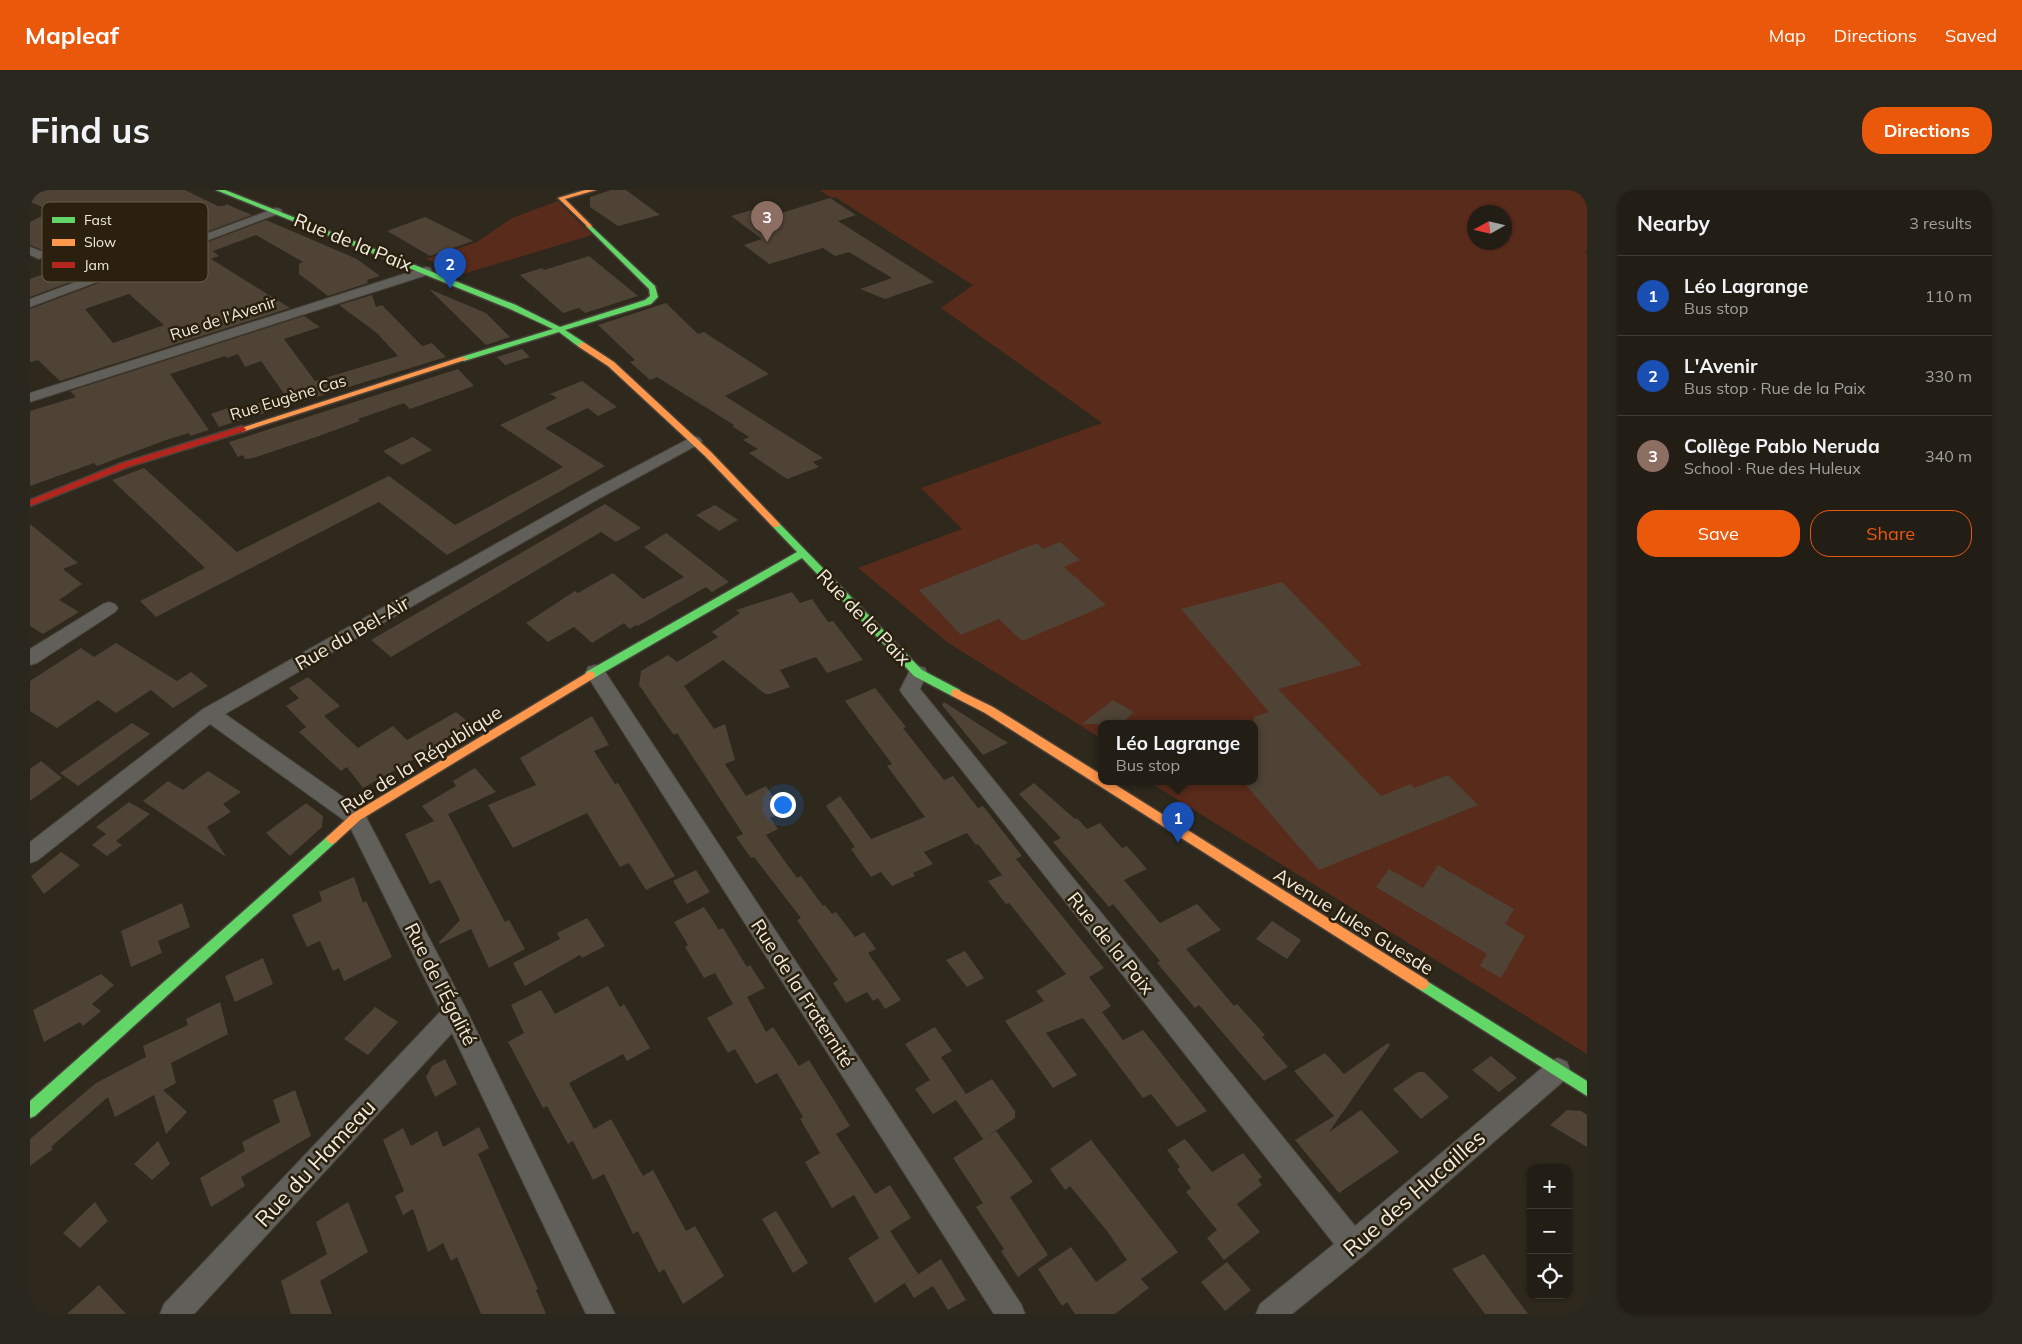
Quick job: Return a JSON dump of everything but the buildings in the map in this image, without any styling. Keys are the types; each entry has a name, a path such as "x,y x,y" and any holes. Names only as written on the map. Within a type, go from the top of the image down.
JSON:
{"street":[{"name":"Rue Eugène Cas","path":"30,503 125,465 648,302 654,297 652,288 562,198 593,190"},
{"name":"Rue de la Paix","path":"224,192 513,306 559,329 611,364 708,454 918,673 910,690 1353,1246"},
{"path":"208,236 276,211"},
{"name":"Rue de l'Avenir","path":"30,398 426,271"},
{"path":"30,302 84,282"},
{"name":"Rue du Bel-Air","path":"30,854 210,714 594,495 694,441"},
{"name":"Rue de la République","path":"30,1111 356,817 595,672 803,553"},
{"path":"30,658 109,608"},
{"name":"Rue de la Fraternité","path":"595,672 1011,1314"},
{"name":"Avenue Jules Guesde","path":"918,673 989,710 1098,779"},
{"name":"Rue de l'Égalité","path":"210,714 356,817 455,1012 601,1314"},
{"name":"Avenue Jules Guesde","path":"1107,785 1587,1089"},
{"name":"Rue du Hameau","path":"182,1310 455,1012"},
{"name":"Rue des Hucailles","path":"1270,1314 1353,1246 1558,1070"}],"shaded area":[{"path":"819,190 1587,190 1587,250 1585,252 1587,253 1587,1054 1154,785 1258,785 1258,720 1098,720 1098,736 947,642 858,568 962,529 921,488 1102,423 941,308 973,285 835,197 832,198"},
{"path":"558,201 592,235 463,274 426,259 477,242 512,218"}],"traffic: fast":[{"path":"219,190 513,307 559,329 582,345"},
{"path":"464,359 648,302 654,297 652,288 589,226"},
{"path":"776,525 918,673 956,693"},
{"path":"590,675 803,553"},
{"path":"30,1111 332,839"},
{"path":"1422,984 1587,1089"}],"traffic: slow":[{"path":"589,226 561,198 593,190"},
{"path":"582,345 611,364 708,454 776,525"},
{"path":"242,429 464,359"},
{"path":"332,839 356,817 590,675"},
{"path":"956,693 989,710 1098,778"},
{"path":"1107,785 1422,984"}],"traffic: jam":[{"path":"30,503 125,465 242,429"}],"place":[{"name":"Collège Pablo Neruda","path":"767,242"},
{"name":"L'Avenir","path":"450,289"},
{"name":"Léo Lagrange","path":"1178,843"}]}
